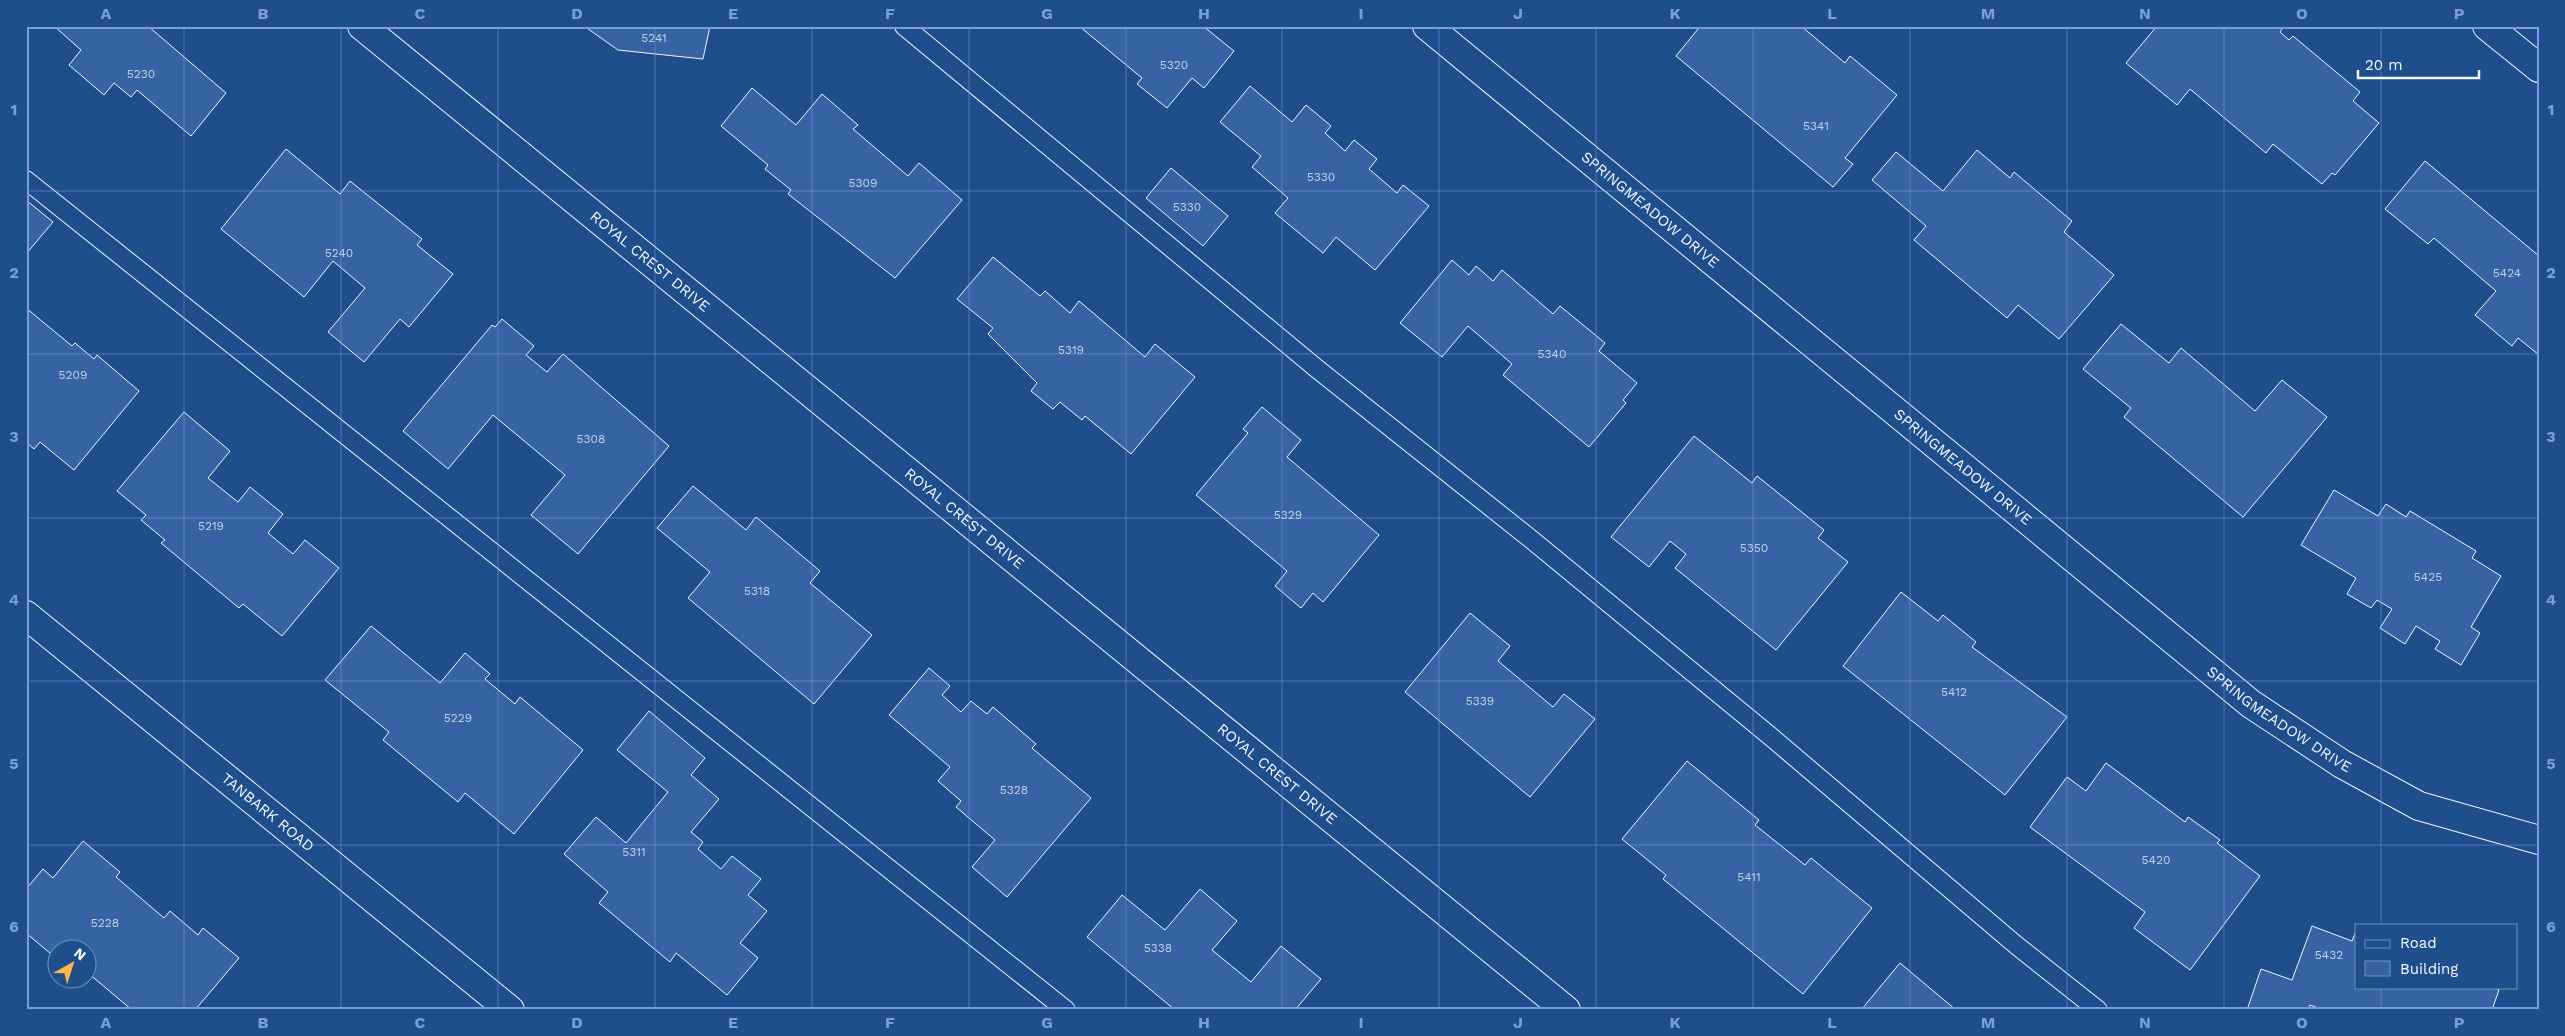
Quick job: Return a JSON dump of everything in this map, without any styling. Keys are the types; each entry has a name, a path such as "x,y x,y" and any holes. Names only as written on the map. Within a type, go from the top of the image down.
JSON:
{"street":[{"name":"ROYAL CREST DRIVE","path":"362,26 1566,1010"},
{"name":"SPRINGMEADOW DRIVE","path":"1427,26 2251,704 2342,764 2419,806 2539,840"},
{"path":"2487,26 2539,68"},
{"name":"TANBARK ROAD","path":"26,615 510,1010"}],"lane":[{"path":"904,26 1316,368 1601,597 1770,736 2016,944 2098,1010"},
{"path":"26,180 1066,1010"}],"building":[{"path":"54,26 148,26 226,93 191,136 137,90 131,97 114,83 104,95 69,65 81,50"},
{"path":"584,26 710,26 703,59 618,50"},
{"path":"1079,26 1203,26 1234,51 1204,88 1192,78 1167,108 1137,84 1142,78"},
{"path":"1695,26 1801,26 1845,63 1850,56 1897,95 1845,158 1853,164 1833,187 1676,56 1698,29"},
{"path":"2157,26 2284,26 2280,32 2289,40 2293,36 2360,92 2353,101 2379,123 2335,175 2332,173 2322,184 2273,144 2266,153 2190,89 2177,105 2126,63"},
{"path":"1250,86 1292,122 1306,105 1331,126 1325,133 1345,151 1354,140 1377,159 1369,169 1397,193 1403,185 1429,206 1375,270 1336,237 1323,253 1275,213 1288,198 1252,167 1261,156 1220,122"},
{"path":"752,88 796,125 822,94 858,125 853,129 908,176 919,163 962,200 895,278 788,194 791,190 765,169 768,165 721,126"},
{"path":"286,149 340,194 350,181 422,239 417,245 453,274 409,327 400,319 364,362 328,332 365,288 333,261 304,297 221,229"},
{"path":"1977,150 2010,178 2014,172 2072,221 2064,232 2114,275 2059,339 2018,305 2007,318 1914,240 1926,226 1872,180 1896,152 1943,191"},
{"path":"2425,161 2539,256 2539,355 2518,338 2512,346 2475,315 2496,291 2434,238 2428,244 2385,209"},
{"path":"1171,168 1228,216 1203,246 1146,198"},
{"path":"26,200 53,222 26,254"},
{"path":"993,257 1040,296 1045,291 1070,313 1079,301 1145,357 1155,344 1195,377 1131,454 1085,416 1082,420 1060,402 1053,409 1031,391 1037,383 988,334 993,328 957,299"},
{"path":"1452,260 1469,275 1476,266 1493,281 1502,270 1553,314 1560,306 1605,343 1599,351 1637,383 1623,400 1626,403 1589,447 1503,375 1512,364 1468,326 1442,357 1400,323"},
{"path":"26,308 72,346 75,343 94,359 97,355 139,391 74,470 40,442 34,449 26,442"},
{"path":"502,319 534,346 526,355 547,372 563,354 669,446 578,554 531,515 565,475 493,415 448,469 403,431 492,325 495,327"},
{"path":"2121,324 2169,363 2181,348 2255,411 2282,380 2327,417 2243,517 2124,417 2131,408 2083,369"},
{"path":"1262,407 1301,440 1287,457 1379,535 1323,602 1313,593 1301,608 1275,586 1287,571 1196,495 1248,433 1243,429"},
{"path":"184,412 230,451 208,478 238,502 250,487 283,514 268,533 293,554 305,540 339,568 282,636 243,604 239,608 161,543 165,540 141,520 146,515 117,491"},
{"path":"1694,436 1752,483 1757,476 1824,530 1818,538 1848,562 1776,650 1675,568 1686,554 1670,541 1649,567 1611,537"},
{"path":"693,486 746,530 756,517 820,571 810,583 872,635 814,704 688,598 710,572 657,528"},
{"path":"2334,490 2378,516 2386,504 2406,517 2410,511 2476,551 2472,558 2501,576 2471,627 2480,633 2461,665 2435,649 2440,641 2416,626 2405,644 2380,628 2392,609 2377,600 2371,608 2347,594 2356,578 2301,545"},
{"path":"1901,592 1938,621 1943,615 1976,642 1972,647 2067,717 2005,795 1843,666"},
{"path":"1470,613 1510,646 1498,661 1553,707 1564,694 1595,719 1530,797 1405,692"},
{"path":"371,626 440,683 465,653 490,674 485,679 515,704 520,697 583,750 514,834 465,793 458,802 383,740 389,732 325,680"},
{"path":"929,668 950,686 942,695 961,712 971,701 987,714 993,707 1036,744 1032,748 1091,798 1007,897 972,867 995,840 956,807 961,801 938,781 950,767 889,715"},
{"path":"649,711 705,758 691,775 719,799 691,832 703,842 698,849 721,869 732,856 761,879 748,895 767,911 740,943 758,958 727,995 676,953 670,962 599,903 608,892 564,854 596,817 626,843 668,792 617,750"},
{"path":"1687,761 1759,820 1755,825 1805,865 1811,858 1872,908 1803,994 1663,879 1666,875 1622,839"},
{"path":"2106,763 2185,822 2188,817 2220,840 2217,843 2260,876 2190,970 2134,928 2145,912 2030,827 2067,777 2086,791"},
{"path":"83,841 120,872 116,877 164,918 170,911 198,935 203,928 239,958 195,1010 132,1010 98,981 98,938 48,938 48,951 26,933 26,889 43,869 53,878"},
{"path":"1200,889 1237,921 1212,950 1251,982 1281,946 1321,979 1295,1010 1175,1010 1087,937 1122,895 1165,930"},
{"path":"2312,926 2352,941 2355,934 2355,988 2495,988 2499,990 2492,1010 2323,1010 2310,1005 2308,1010 2247,1010 2261,969 2292,980"},
{"path":"1900,963 1956,1010 1861,1010"}]}
